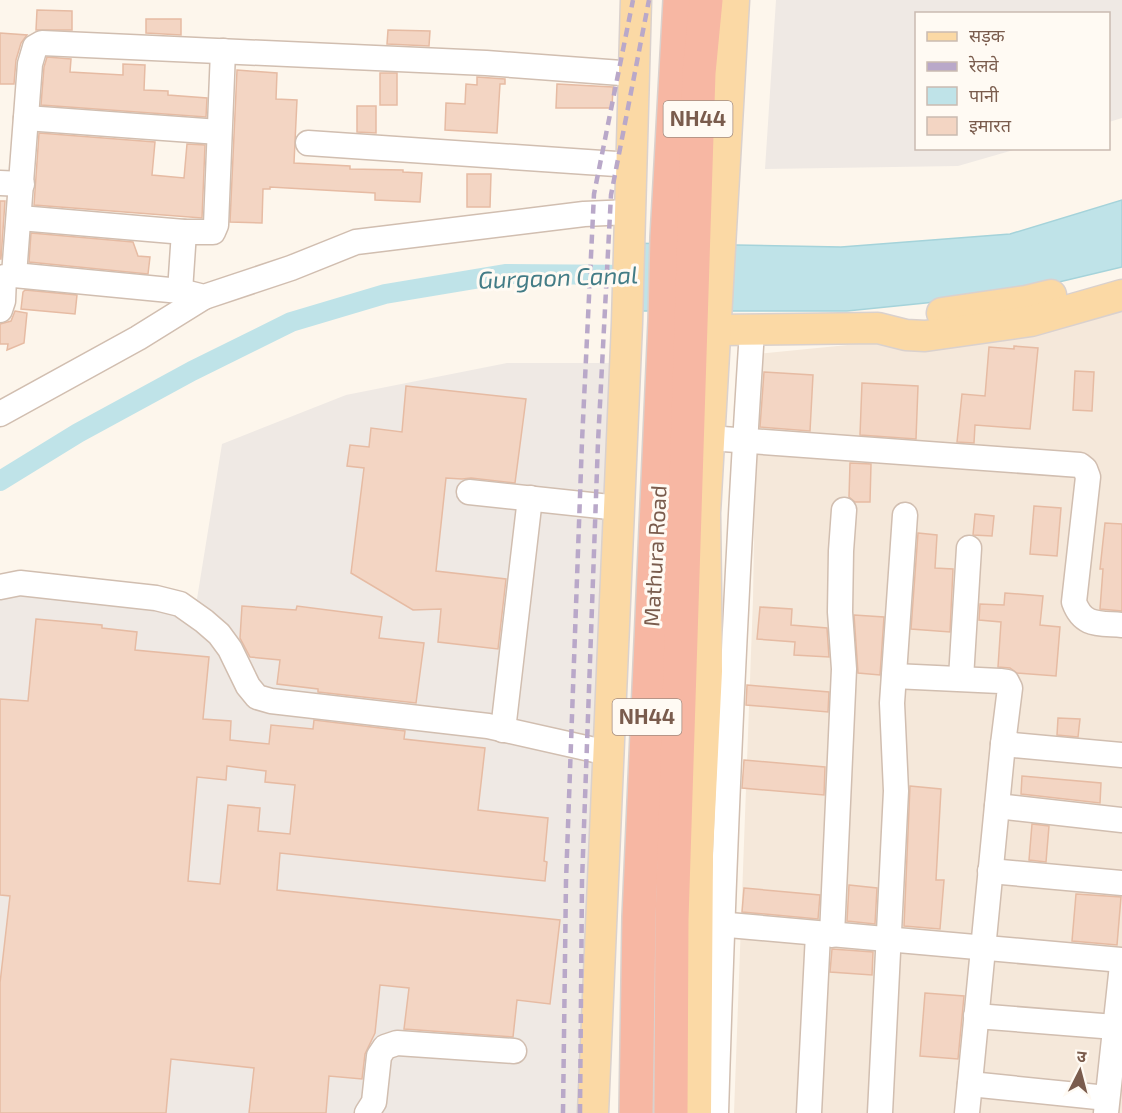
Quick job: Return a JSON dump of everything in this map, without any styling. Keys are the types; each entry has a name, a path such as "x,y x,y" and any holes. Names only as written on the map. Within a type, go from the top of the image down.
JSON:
{"highway":[{"name":"Mathura Road","path":"671,1113 672,920 697,322 681,238 680,0"},
{"name":"Mathura Road","path":"681,238 706,0"},
{"name":"Mathura Road","path":"636,1113 639,917 697,322"}],"main road":[{"path":"592,1113 627,316 636,0"},
{"path":"696,1113 709,923 705,513 709,438 697,322 722,216 734,0"},
{"path":"878,328 907,318 1026,301 1122,277"},
{"path":"697,322 752,331 878,328 906,335 926,336 1007,326 1122,294"}],"street":[{"path":"14,275 20,218 11,184 27,118 30,64 35,47 42,43 486,63 635,74"},
{"path":"20,218 209,234 216,229 223,51"},
{"path":"27,118 219,132"},
{"path":"308,143 631,165"},
{"path":"0,414 147,333 204,297 291,268 356,242 584,214 629,226"},
{"path":"180,291 184,232"},
{"path":"0,310 3,301 4,277 14,275 180,291 204,297"},
{"path":"716,1113 709,923 752,331"},
{"path":"709,438 1080,465 1085,469 1088,477 1074,603 1078,613 1092,623 1122,626"},
{"path":"468,492 619,507"},
{"path":"503,730 530,498"},
{"path":"809,1113 825,935 844,669 840,612 844,510"},
{"path":"880,1113 896,792 892,703 905,515"},
{"path":"961,678 969,548"},
{"path":"0,587 20,583 156,598 180,604 219,634 230,649 248,686 257,697 271,701 443,720 503,730 608,753"},
{"path":"894,676 1000,681 1009,685 967,1113"},
{"path":"1003,744 1122,755"},
{"path":"997,806 1122,820"},
{"path":"990,871 1122,883"},
{"path":"709,923 825,935 983,947 1122,962 1107,1106 970,1084"},
{"path":"976,1016 1115,1027"},
{"path":"367,1113 374,1102 379,1056 385,1047 397,1043 514,1051"}],"shaded area":[{"path":"776,0 1122,0 1122,118 1110,122 1110,12 915,12 915,150 1014,150 958,166 765,169"},
{"path":"1122,298 1122,1113 734,1113 753,599 757,354 1008,329"},
{"path":"507,363 610,363 590,1113 0,1113 0,579 197,599 222,444 346,395"}],"water":[{"path":"1122,200 1122,267 1004,295 847,311 626,311 626,243 841,247 1010,234"}],"building":[{"path":"37,10 72,11 72,30 36,30"},
{"path":"146,19 181,19 181,35 146,33"},
{"path":"388,30 430,31 429,46 387,44"},
{"path":"0,33 27,35 21,43 16,60 14,84 0,84"},
{"path":"47,57 71,59 70,72 123,75 123,64 145,65 144,90 168,91 168,95 207,98 206,117 41,105"},
{"path":"237,70 277,73 276,99 297,100 294,163 422,173 420,202 375,200 375,193 270,187 270,189 263,189 262,223 230,222"},
{"path":"380,73 397,73 397,105 380,105"},
{"path":"477,77 505,79 505,84 500,84 497,133 445,130 446,103 465,104 466,84 477,85"},
{"path":"557,84 613,87 612,108 556,108"},
{"path":"357,106 376,106 376,133 357,132"},
{"path":"39,133 155,142 152,175 184,178 187,144 205,145 202,218 34,205"},
{"path":"467,174 491,174 490,207 467,207"},
{"path":"0,201 5,201 1,259 0,259"},
{"path":"31,233 133,242 138,256 150,257 148,274 29,262"},
{"path":"25,290 77,295 75,314 21,309"},
{"path":"15,311 27,313 24,343 7,350 8,344 0,344 0,324 11,321"},
{"path":"1014,346 1038,348 1030,429 975,425 974,443 957,442 962,394 985,396 989,347 1014,349"},
{"path":"1075,371 1094,372 1092,411 1073,410"},
{"path":"764,372 813,375 810,431 760,427"},
{"path":"862,383 918,386 916,439 860,435"},
{"path":"406,386 526,399 515,483 471,478 446,478 436,571 506,579 498,649 438,642 441,609 413,610 351,573 364,468 347,466 350,445 369,447 371,428 402,432"},
{"path":"850,463 871,464 870,502 855,502 849,497"},
{"path":"1034,506 1061,508 1057,556 1030,554"},
{"path":"975,514 994,516 992,536 973,535"},
{"path":"1105,523 1122,524 1122,611 1100,609 1103,569 1100,569"},
{"path":"918,533 937,535 935,568 953,569 950,632 911,629"},
{"path":"1005,593 1043,596 1040,625 1060,627 1056,676 1017,673 1010,668 998,667 1001,622 979,620 980,604 1004,605"},
{"path":"242,606 296,610 297,606 382,617 379,638 424,643 416,703 318,692 318,689 277,684 280,660 250,657 240,638"},
{"path":"760,607 792,609 791,625 827,628 829,657 794,655 795,642 757,639"},
{"path":"854,615 884,617 880,675 858,673"},
{"path":"36,619 102,625 102,628 137,632 135,650 209,657 203,719 231,721 230,740 269,744 271,725 313,729 314,720 405,731 404,739 485,748 478,810 548,818 544,861 547,862 545,881 280,853 277,890 560,920 550,1004 517,1000 513,1037 404,1029 409,988 380,985 375,1033 365,1054 362,1079 329,1076 326,1113 249,1113 254,1068 171,1059 166,1113 0,1113 0,983 10,896 0,895 0,699 28,701","holes":["227,766 266,771 265,782 295,785 290,834 258,831 260,808 228,805 220,884 188,881 197,777 226,780"]},
{"path":"747,685 829,692 828,712 746,705"},
{"path":"1058,718 1080,719 1078,737 1057,735"},
{"path":"744,760 825,767 824,795 742,788"},
{"path":"1022,776 1101,783 1100,803 1021,794"},
{"path":"910,786 941,789 936,880 944,880 940,929 904,926"},
{"path":"1032,824 1049,826 1046,862 1029,860"},
{"path":"849,885 877,888 875,924 847,921"},
{"path":"744,888 820,895 818,919 742,912"},
{"path":"1076,894 1121,897 1117,945 1072,941"},
{"path":"832,949 873,952 872,975 830,972"},
{"path":"925,993 964,996 958,1059 920,1056"}],"waterway":[{"name":"Gurgaon Canal","path":"0,481 78,433 192,371 291,322 385,294 505,274 638,275"}],"railway":[{"path":"563,1113 566,881 582,441 594,194 633,0"},
{"path":"580,1113 582,881 598,442 611,195 649,0"}]}
